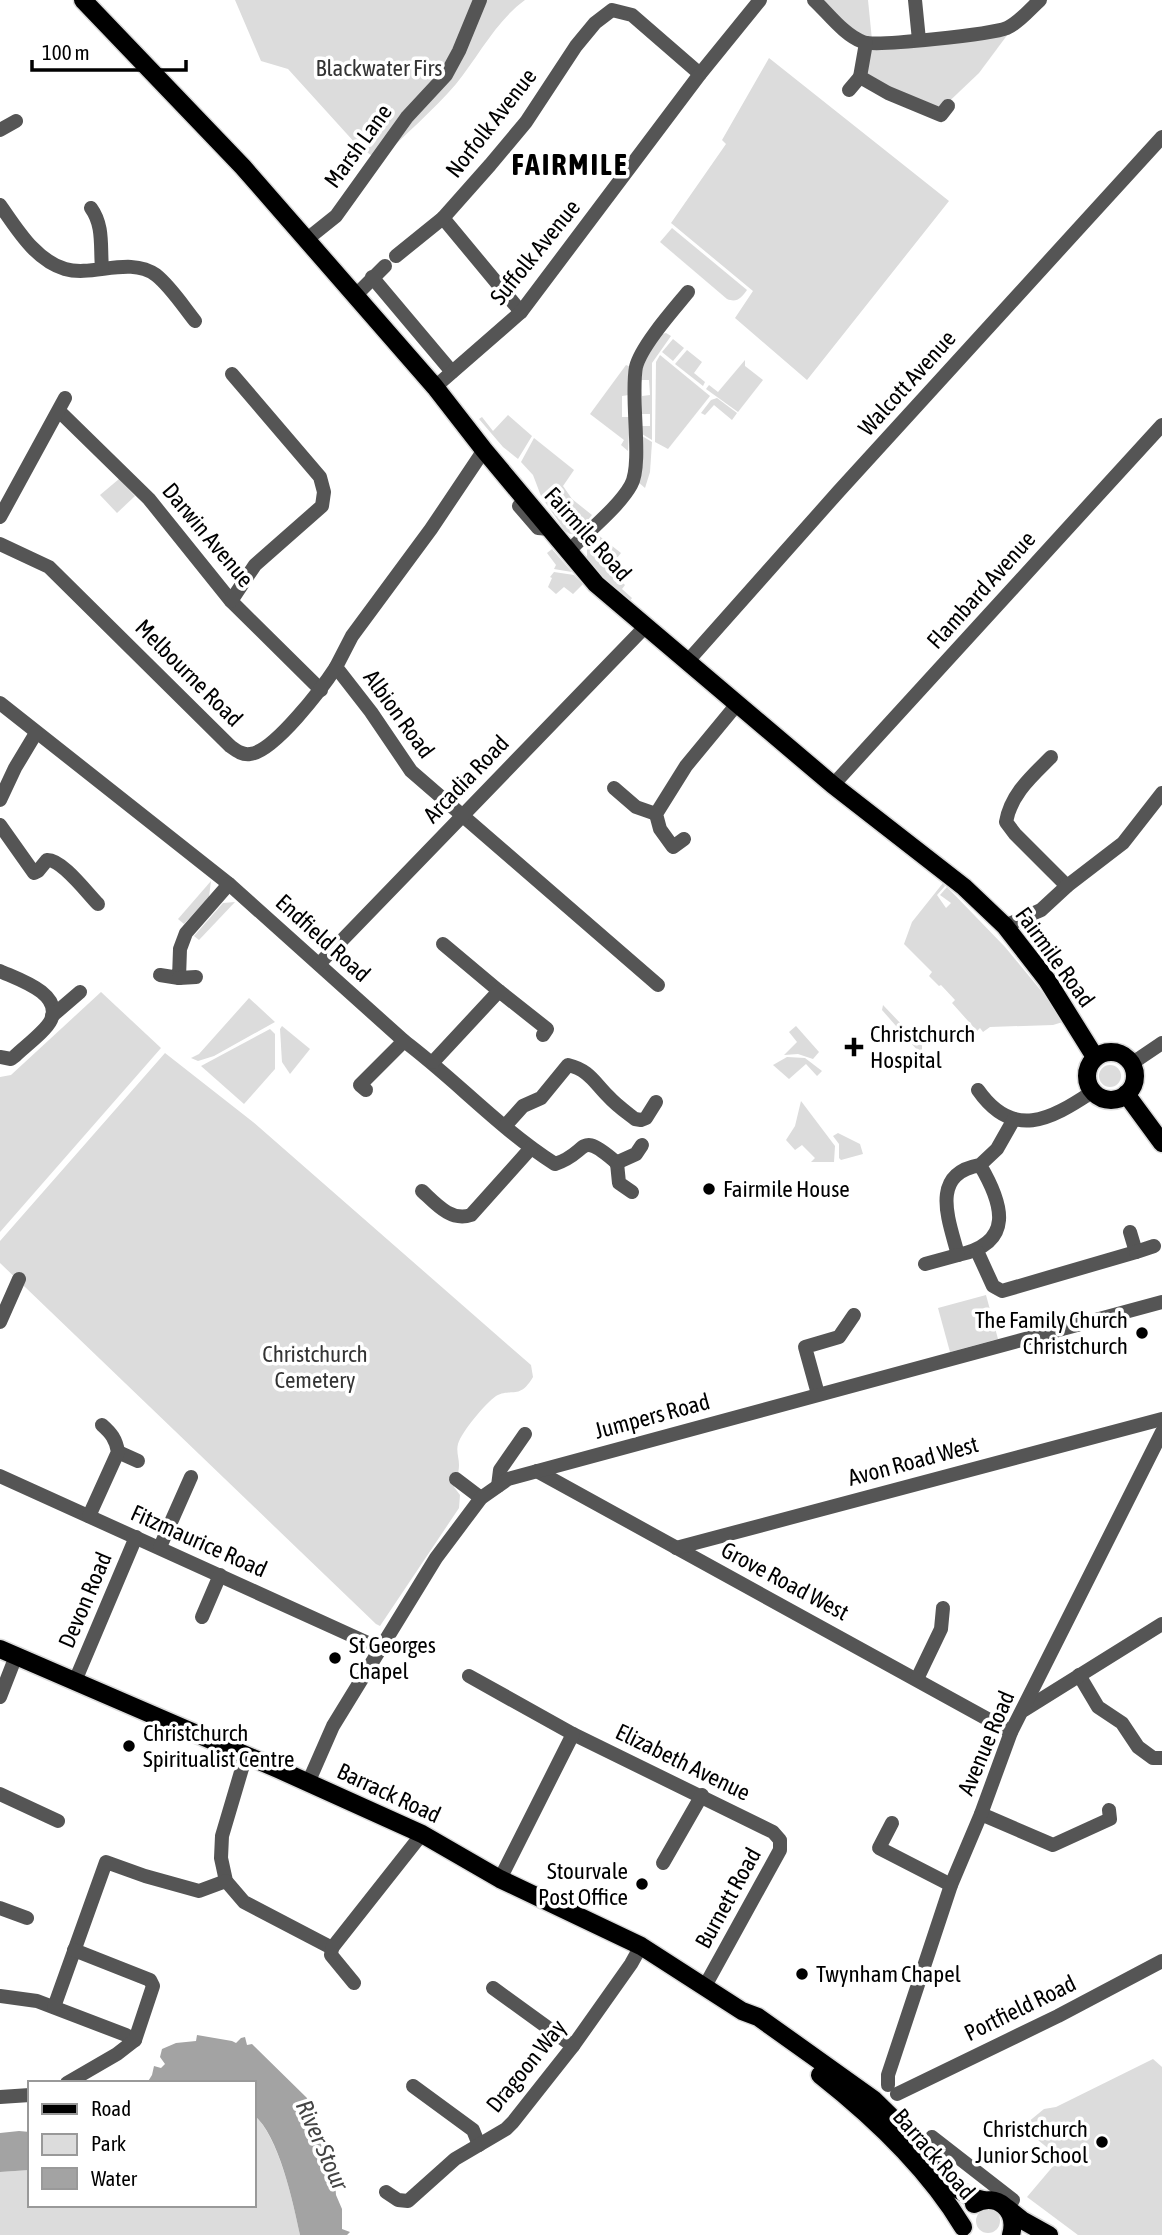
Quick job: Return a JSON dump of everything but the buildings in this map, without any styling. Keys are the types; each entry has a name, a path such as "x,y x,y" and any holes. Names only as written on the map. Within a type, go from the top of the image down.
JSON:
{"main road":[{"name":"Fairmile Road","path":"83,0 228,151 435,387 481,454 596,584 833,785 964,887 1005,926 1047,980 1096,1057"},
{"path":"1105,1052 1114,1052 1132,1063 1135,1080 1126,1094 1118,1099 1108,1100 1092,1092 1086,1074 1096,1057 1105,1052"},
{"path":"1126,1094 1162,1143"},
{"name":"Barrack Road","path":"8,1653 422,1834 500,1879 640,1947 742,2011 753,2024 870,2106 890,2113 957,2189 971,2197 1009,2202 1022,2220 1049,2235"},
{"name":"Barrack Road","path":"870,2106 898,2145 953,2210 964,2233"},
{"path":"964,2233 963,2219 970,2206 983,2200"},
{"path":"1009,2202 1013,2218 1011,2235 1023,2235"}],"street":[{"name":"Marsh Lane","path":"306,240 336,216 407,117 446,75 480,0"},
{"name":"Suffolk Avenue","path":"435,387 522,312 760,0"},
{"path":"814,0 850,34 866,43 919,40 1004,29 1013,25 1040,0"},
{"path":"915,0 919,40"},
{"name":"Norfolk Avenue","path":"355,296 390,261 443,218 526,122 576,46 595,23 612,10 632,15 701,74"},
{"path":"849,90 860,77 866,43"},
{"path":"860,77 888,93 941,115 948,106"},
{"path":"0,130 16,121"},
{"name":"Walcott Avenue","path":"687,662 839,491 1162,138"},
{"path":"0,205 21,236 40,255 54,264 65,269 137,269 156,275 194,321"},
{"path":"91,208 100,229 102,268"},
{"path":"443,218 522,312"},
{"path":"372,277 452,372"},
{"path":"568,552 632,484 636,462 633,394 636,364 663,323 688,292"},
{"path":"232,601 255,565 322,506 324,492 320,477 234,382"},
{"name":"Darwin Avenue","path":"0,517 62,405 149,499 232,601 321,690"},
{"name":"Flambard Avenue","path":"833,785 1162,425"},
{"name":"Albion Road","path":"481,454 431,530 352,636 336,667 411,771 658,985"},
{"name":"Melbourne Road","path":"0,544 49,567 241,754 251,754 264,749 321,690 336,667"},
{"name":"Arcadia Road","path":"319,964 646,626"},
{"name":"Endfield Road","path":"0,703 229,884 404,1041 433,1062 450,1081 531,1147 555,1164 562,1162 583,1145 591,1144 616,1163 619,1183 632,1192"},
{"path":"675,848 660,828 656,814 686,766 738,703"},
{"path":"0,800 36,733"},
{"path":"1051,757 1024,784 1009,806 1006,822 1067,886"},
{"path":"614,788 636,807 656,814"},
{"path":"1005,926 1041,910 1067,886 1123,844 1162,793"},
{"path":"0,825 34,873 47,860 53,859 98,904"},
{"path":"179,978 182,942 186,933 229,884"},
{"path":"443,944 547,1029 543,1035"},
{"path":"0,971 43,992 49,999 52,1016"},
{"path":"160,975 196,977"},
{"path":"433,1062 499,991"},
{"path":"0,1057 11,1059 15,1056 46,1026 52,1016 80,992"},
{"path":"359,1085 404,1041"},
{"path":"1132,1063 1162,1042"},
{"path":"505,1126 523,1107 541,1098 566,1059 592,1076 608,1096 635,1119 646,1118 656,1102"},
{"path":"978,1090 990,1107 1014,1119 1033,1121 1051,1116 1092,1092"},
{"path":"958,1255 948,1213 947,1188 953,1177 968,1166 980,1165 997,1149 1014,1119"},
{"path":"616,1163 636,1154 642,1145"},
{"path":"422,1191 449,1214 462,1218 471,1215 531,1147"},
{"path":"925,1265 977,1251 990,1243 1000,1218 1000,1207 992,1185 980,1165"},
{"path":"1130,1232 1136,1252"},
{"path":"977,1251 993,1286 1002,1291 1154,1247"},
{"path":"0,1322 19,1279"},
{"name":"Jumpers Road","path":"308,1783 333,1726 436,1558 481,1498 508,1479 1162,1302"},
{"path":"818,1394 805,1347 839,1337 854,1315"},
{"name":"Avon Road West","path":"676,1548 1162,1419"},
{"path":"89,1516 118,1452 111,1433 102,1425"},
{"name":"Avenue Road","path":"892,2090 888,2076 951,1885 1011,1732 1162,1432"},
{"path":"498,1486 500,1470 526,1434"},
{"path":"118,1452 138,1461"},
{"name":"Grove Road West","path":"537,1471 1011,1732"},
{"name":"Fitzmaurice Road","path":"0,1476 379,1648"},
{"path":"160,1548 191,1477"},
{"path":"456,1479 481,1498"},
{"name":"Devon Road","path":"75,1681 136,1537"},
{"path":"202,1617 220,1575"},
{"path":"917,1679 942,1629 943,1608"},
{"path":"1023,1711 1162,1624"},
{"path":"0,1697 8,1653"},
{"path":"1079,1675 1098,1707 1122,1723 1138,1747 1153,1758 1162,1758"},
{"name":"Elizabeth Avenue","path":"469,1676 573,1734 773,1832"},
{"path":"500,1879 573,1734"},
{"path":"246,1755 222,1836 221,1858 226,1881 244,1902 332,1948"},
{"path":"0,1794 58,1821"},
{"path":"663,1863 702,1796"},
{"path":"981,1814 1053,1845 1112,1818"},
{"path":"892,1822 879,1848 951,1885"},
{"name":"Burnett Road","path":"705,1986 780,1850 780,1840 773,1832"},
{"path":"354,1983 331,1955 332,1948 422,1834"},
{"path":"54,2007 106,1862 199,1891 226,1881"},
{"path":"0,1908 27,1918"},
{"name":"Dragoon Way","path":"386,2193 398,2200 408,2201 444,2167 506,2129 535,2097 573,2046 640,1947"},
{"path":"70,2081 135,2040 153,1982 74,1950"},
{"name":"Portfield Road","path":"892,2090 1058,2016 1162,1961"},
{"path":"493,1988 573,2046"},
{"path":"0,1996 37,2001 135,2040"},
{"path":"413,2086 473,2130 479,2145"},
{"name":"Barrack Road","path":"870,2106 878,2090 892,2090 898,2099 890,2113"},
{"path":"0,2097 28,2095"},
{"name":"Barrack Road","path":"932,2137 1009,2202"},
{"name":"Barrack Road","path":"944,2175 963,2161"}],"green space":[{"name":"Blackwater Firs","path":"235,0 525,0 505,18 447,94 379,161 356,144 288,69 261,61"},
{"path":"819,0 868,0 872,40 857,34"},
{"path":"1008,34 979,73 938,112 866,76 871,48"},
{"path":"769,58 949,201 807,380 735,318 753,291 671,223 726,144 722,140"},
{"path":"672,228 747,290 743,295 736,300 727,299 660,242"},
{"path":"662,334 671,336 652,363 652,440 642,434 642,426 650,426 650,414 642,414 642,396 650,395 649,380 641,380 645,361"},
{"path":"673,339 684,348 673,361 662,352"},
{"path":"687,350 702,362 694,373 705,382 703,386 675,364"},
{"path":"660,355 710,396 668,449 655,442 656,362"},
{"path":"745,360 745,366 763,380 738,412 706,389 709,385 718,392"},
{"path":"626,365 631,367 629,395 622,396 622,417 630,417 628,451 621,445 624,440 590,414"},
{"path":"717,398 737,413 732,420 714,405 705,415 701,413 711,400"},
{"path":"508,415 532,436 518,459 503,447 479,419 482,417 493,431"},
{"path":"642,436 652,442 650,472 645,488 638,482"},
{"path":"534,438 574,470 563,486 572,499 592,515 577,533 570,534 565,531 541,496 533,475 521,462"},
{"path":"119,479 135,496 117,513 100,495"},
{"path":"598,535 621,553 608,569 625,585 622,589 632,598 629,602 607,583 587,560 587,550"},
{"path":"552,549 572,572 554,569 556,565 547,553"},
{"path":"554,572 574,575 583,584 573,594 564,587 556,594 548,587"},
{"path":"211,881 209,897 184,924 178,919"},
{"path":"943,883 945,886 937,895 946,908 951,903 940,895 947,887 1005,947 1066,1021 1053,1025 990,1027 983,1032 980,1028 977,1031 952,1003 955,1000 929,976 932,972 904,944 912,922"},
{"path":"235,902 199,940 194,936 223,903"},
{"path":"101,992 161,1048 0,1232 0,1077 11,1075"},
{"path":"249,998 275,1022 214,1056 198,1061 191,1058 199,1054"},
{"path":"883,1005 922,1042 922,1051 918,1051 882,1010"},
{"path":"282,1026 310,1049 290,1074 282,1062"},
{"path":"796,1026 819,1052 813,1059 798,1054 784,1055 797,1042 789,1032"},
{"path":"270,1029 275,1034 275,1069 244,1104 201,1066"},
{"name":"Christchurch Cemetery","path":"165,1053 253,1122 531,1365 533,1377 523,1389 496,1396 464,1432 457,1449 459,1462 454,1487 460,1495 459,1508 380,1626 0,1263 0,1241"},
{"path":"787,1057 805,1058 822,1071 817,1076 806,1064 789,1079 773,1065"},
{"path":"1110,1065 1118,1068 1121,1076 1118,1084 1110,1087 1102,1084 1099,1076 1102,1068"},
{"path":"801,1101 835,1146 834,1162 811,1162 815,1158 802,1145 795,1150 786,1140 795,1126"},
{"path":"838,1133 860,1144 863,1154 841,1160 839,1144 833,1136"},
{"path":"986,1295 998,1339 950,1352 938,1308"},
{"name":"Christchurch Junior School","path":"1153,2059 1162,2067 1162,2235 1078,2235 1027,2197 1060,2158 1022,2127 1044,2109 1056,2107"},
{"path":"256,2117 271,2138 278,2154 300,2235 0,2235 0,2172 28,2170 28,2207 256,2207"},
{"path":"988,2209 997,2212 1000,2221 997,2230 988,2233 979,2230 976,2221 979,2212"}],"water":[{"path":"197,2035 236,2043 245,2037 247,2045 252,2044 307,2098 310,2114 335,2182 336,2195 342,2209 342,2229 350,2232 347,2235 300,2235 278,2153 256,2117 256,2081 148,2081 154,2066 161,2068 165,2064 160,2057 162,2049 176,2043 196,2041"},
{"path":"28,2132 28,2170 0,2172 0,2133"}],"place":[{"name":"Christchurch Hospital","path":"854,1047"},
{"name":"Fairmile House","path":"709,1189"},
{"name":"The Family Church Christchurch","path":"1142,1333"},
{"name":"St Georges Chapel","path":"335,1658"},
{"name":"Christchurch Spiritualist Centre","path":"129,1746"},
{"name":"Stourvale Post Office","path":"642,1884"},
{"name":"Twynham Chapel","path":"802,1974"},
{"name":"Christchurch Junior School","path":"1102,2142"}],"district":[{"name":"FAIRMILE","path":"570,165"}],"water label":[{"name":"River Stour","path":"322,2145"}]}
